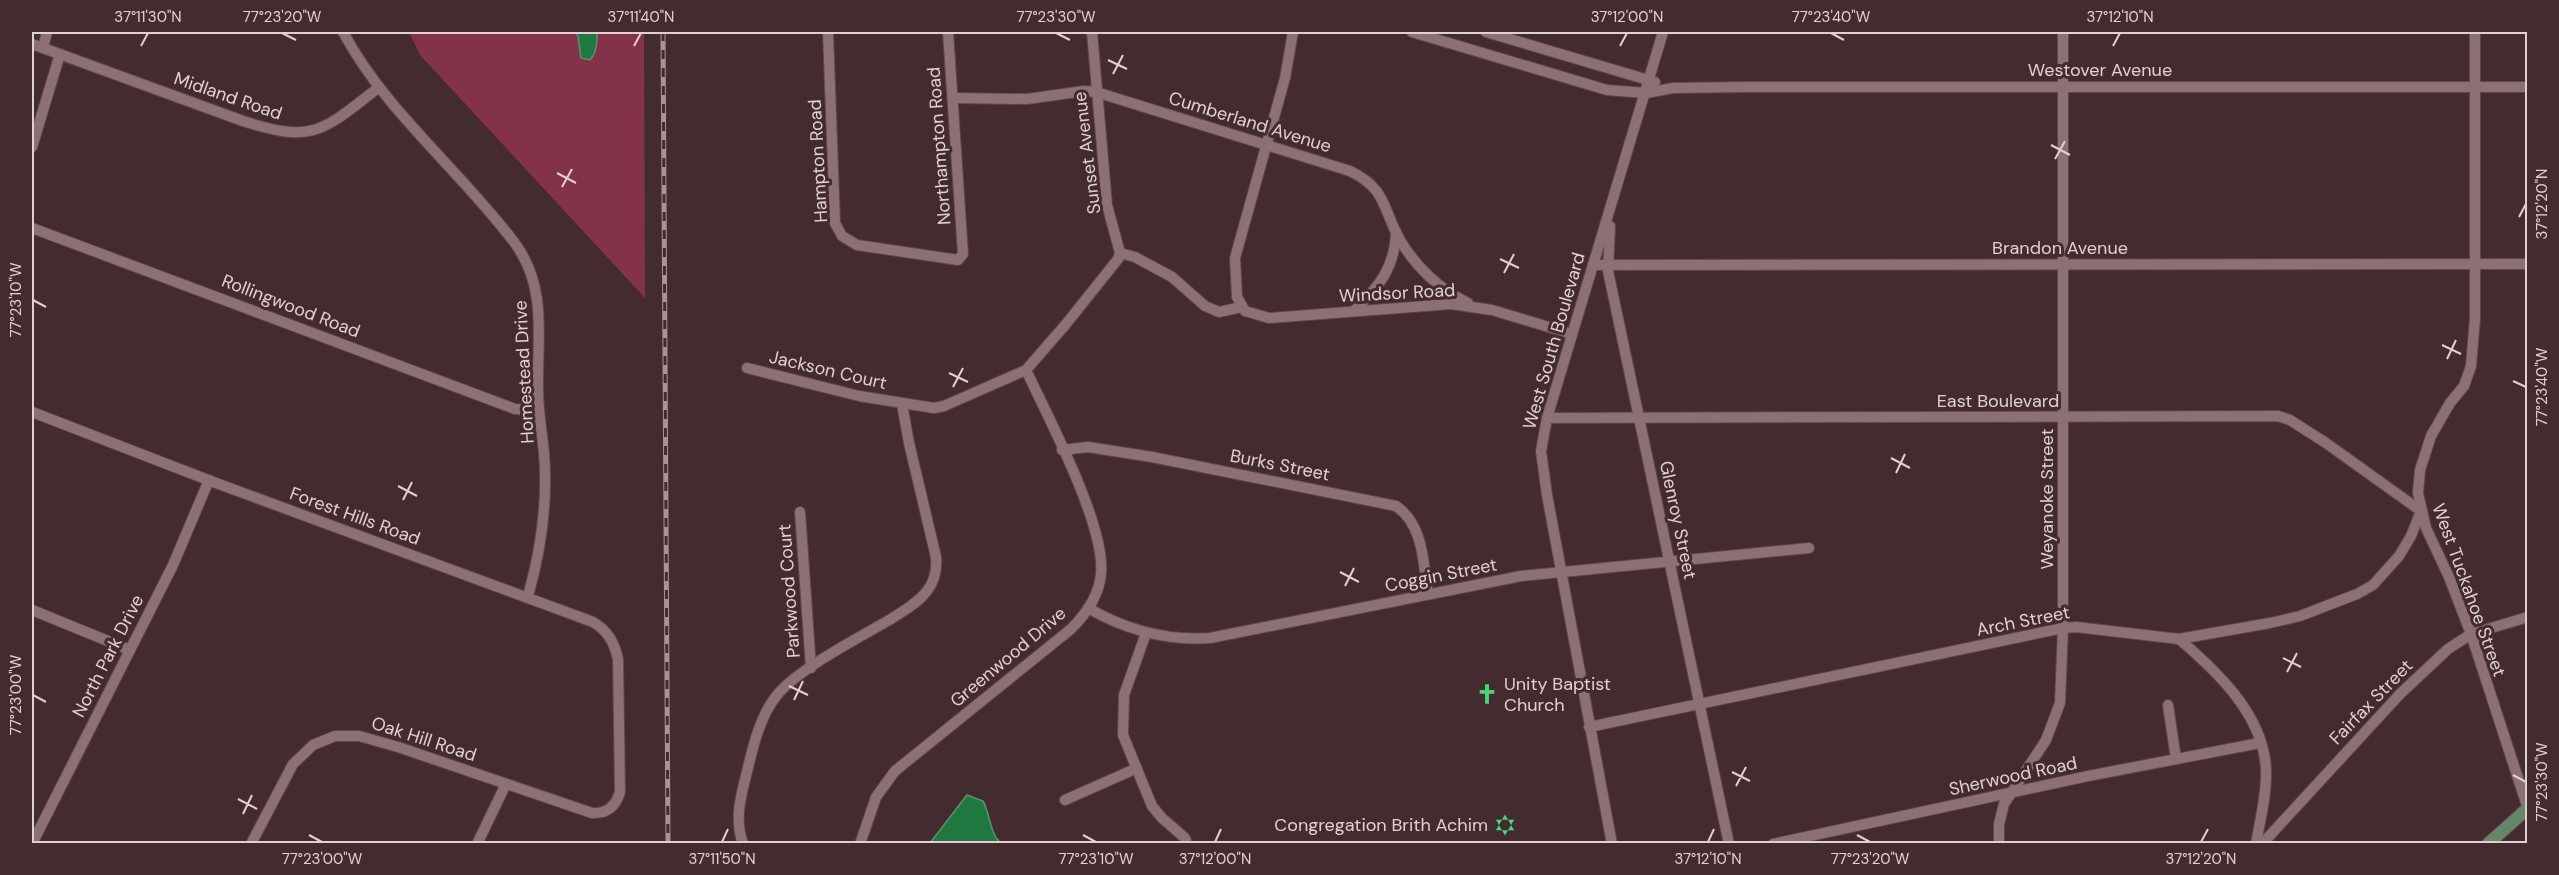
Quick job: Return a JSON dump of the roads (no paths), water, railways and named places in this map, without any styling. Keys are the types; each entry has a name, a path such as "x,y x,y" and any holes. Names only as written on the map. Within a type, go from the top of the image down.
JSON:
{"main road":[{"path":"2488,843 2527,808"}],"street":[{"path":"32,44 43,48 47,32"},
{"name":"Homestead Drive","path":"343,32 357,58 378,88 514,242 532,272 539,305 539,411 544,453 545,504 537,565 528,597"},
{"name":"Hampton Road","path":"828,32 833,182 837,228 849,242 857,245 944,259 958,260 961,258"},
{"name":"Northampton Road","path":"948,32 963,254 961,258"},
{"name":"Sunset Avenue","path":"1092,32 1107,205 1120,253"},
{"path":"1026,370 1060,332 1112,267 1120,253 1135,257 1172,277 1205,306 1219,312 1242,307 1235,286 1235,258 1285,78 1293,32"},
{"name":"Westover Avenue","path":"1412,32 1586,85 1607,90 1646,93 1673,88 2528,87"},
{"name":"Westover Avenue","path":"1486,32 1673,88"},
{"name":"West South Boulevard","path":"1612,843 1560,572 1542,460 1542,436 1664,32"},
{"name":"Weyanoke Street","path":"1999,843 2001,814 2054,724 2060,703 2063,628 2063,32"},
{"name":"West Tuckahoe Street","path":"2475,32 2475,265 2471,366 2464,386 2438,421 2425,450 2418,485 2421,511 2471,634 2527,808"},
{"name":"Midland Road","path":"43,48 243,121 290,134 310,132 328,124 378,88"},
{"path":"32,147 60,54"},
{"name":"Cumberland Avenue","path":"953,98 1027,99 1084,91 1096,92 1350,171 1374,185 1396,232 1411,256 1430,277 1443,289 1474,306"},
{"name":"Glenroy Street","path":"1612,203 1608,266 1729,843"},
{"name":"Rollingwood Road","path":"32,228 515,409 539,411"},
{"path":"1354,311 1381,284 1388,272 1396,246 1396,232"},
{"name":"Brandon Avenue","path":"1593,265 2528,264"},
{"name":"Windsor Road","path":"1242,307 1269,318 1433,303 1474,306 1572,334"},
{"name":"Jackson Court","path":"747,368 859,396 923,408 944,406 1026,370"},
{"name":"Greenwood Drive","path":"860,843 876,797 895,771 1071,629 1088,608 1098,588 1101,549 1098,538 1026,370"},
{"path":"743,843 738,813 752,752 765,714 786,686 905,610 923,596 935,576 936,557 902,404"},
{"name":"Forest Hills Road","path":"32,412 593,622 606,632 615,646 618,659 620,792 618,800 611,808 599,813 567,804"},
{"name":"East Boulevard","path":"1547,418 2278,416 2290,420 2326,443 2421,511"},
{"name":"Burks Street","path":"1062,450 1088,447 1152,457 1396,506 1409,517 1417,533 1428,594"},
{"name":"North Park Drive","path":"32,843 173,565 209,480"},
{"name":"Arch Street","path":"1589,727 2063,628 2076,627 2180,639 2270,623 2300,615 2357,594 2373,585 2399,556 2411,536 2421,511"},
{"name":"Parkwood Court","path":"800,512 811,668"},
{"name":"Coggin Street","path":"1088,608 1124,626 1146,633 1176,638 1210,638 1521,576 1809,548"},
{"path":"32,610 130,650"},
{"name":"Fairfax Street","path":"2262,843 2400,694 2448,649 2471,634 2528,617"},
{"path":"1146,633 1127,682 1122,712 1123,735 1152,806 1185,838 1187,843"},
{"path":"2180,639 2219,676 2236,698 2250,718 2260,743 2266,771 2256,843"},
{"path":"2168,705 2176,759"},
{"name":"Oak Hill Road","path":"251,843 293,764 313,745 335,736 359,736 567,804"},
{"name":"Sherwood Road","path":"1773,843 2260,743"},
{"path":"1065,800 1135,769"},
{"path":"477,843 506,784"},
{"path":"32,818 43,822"}],"railway":[{"path":"663,32 668,844"}],"place":[{"name":"Unity Baptist Church","path":"1487,694"},
{"name":"Congregation Brith Achim","path":"1505,825"}]}
